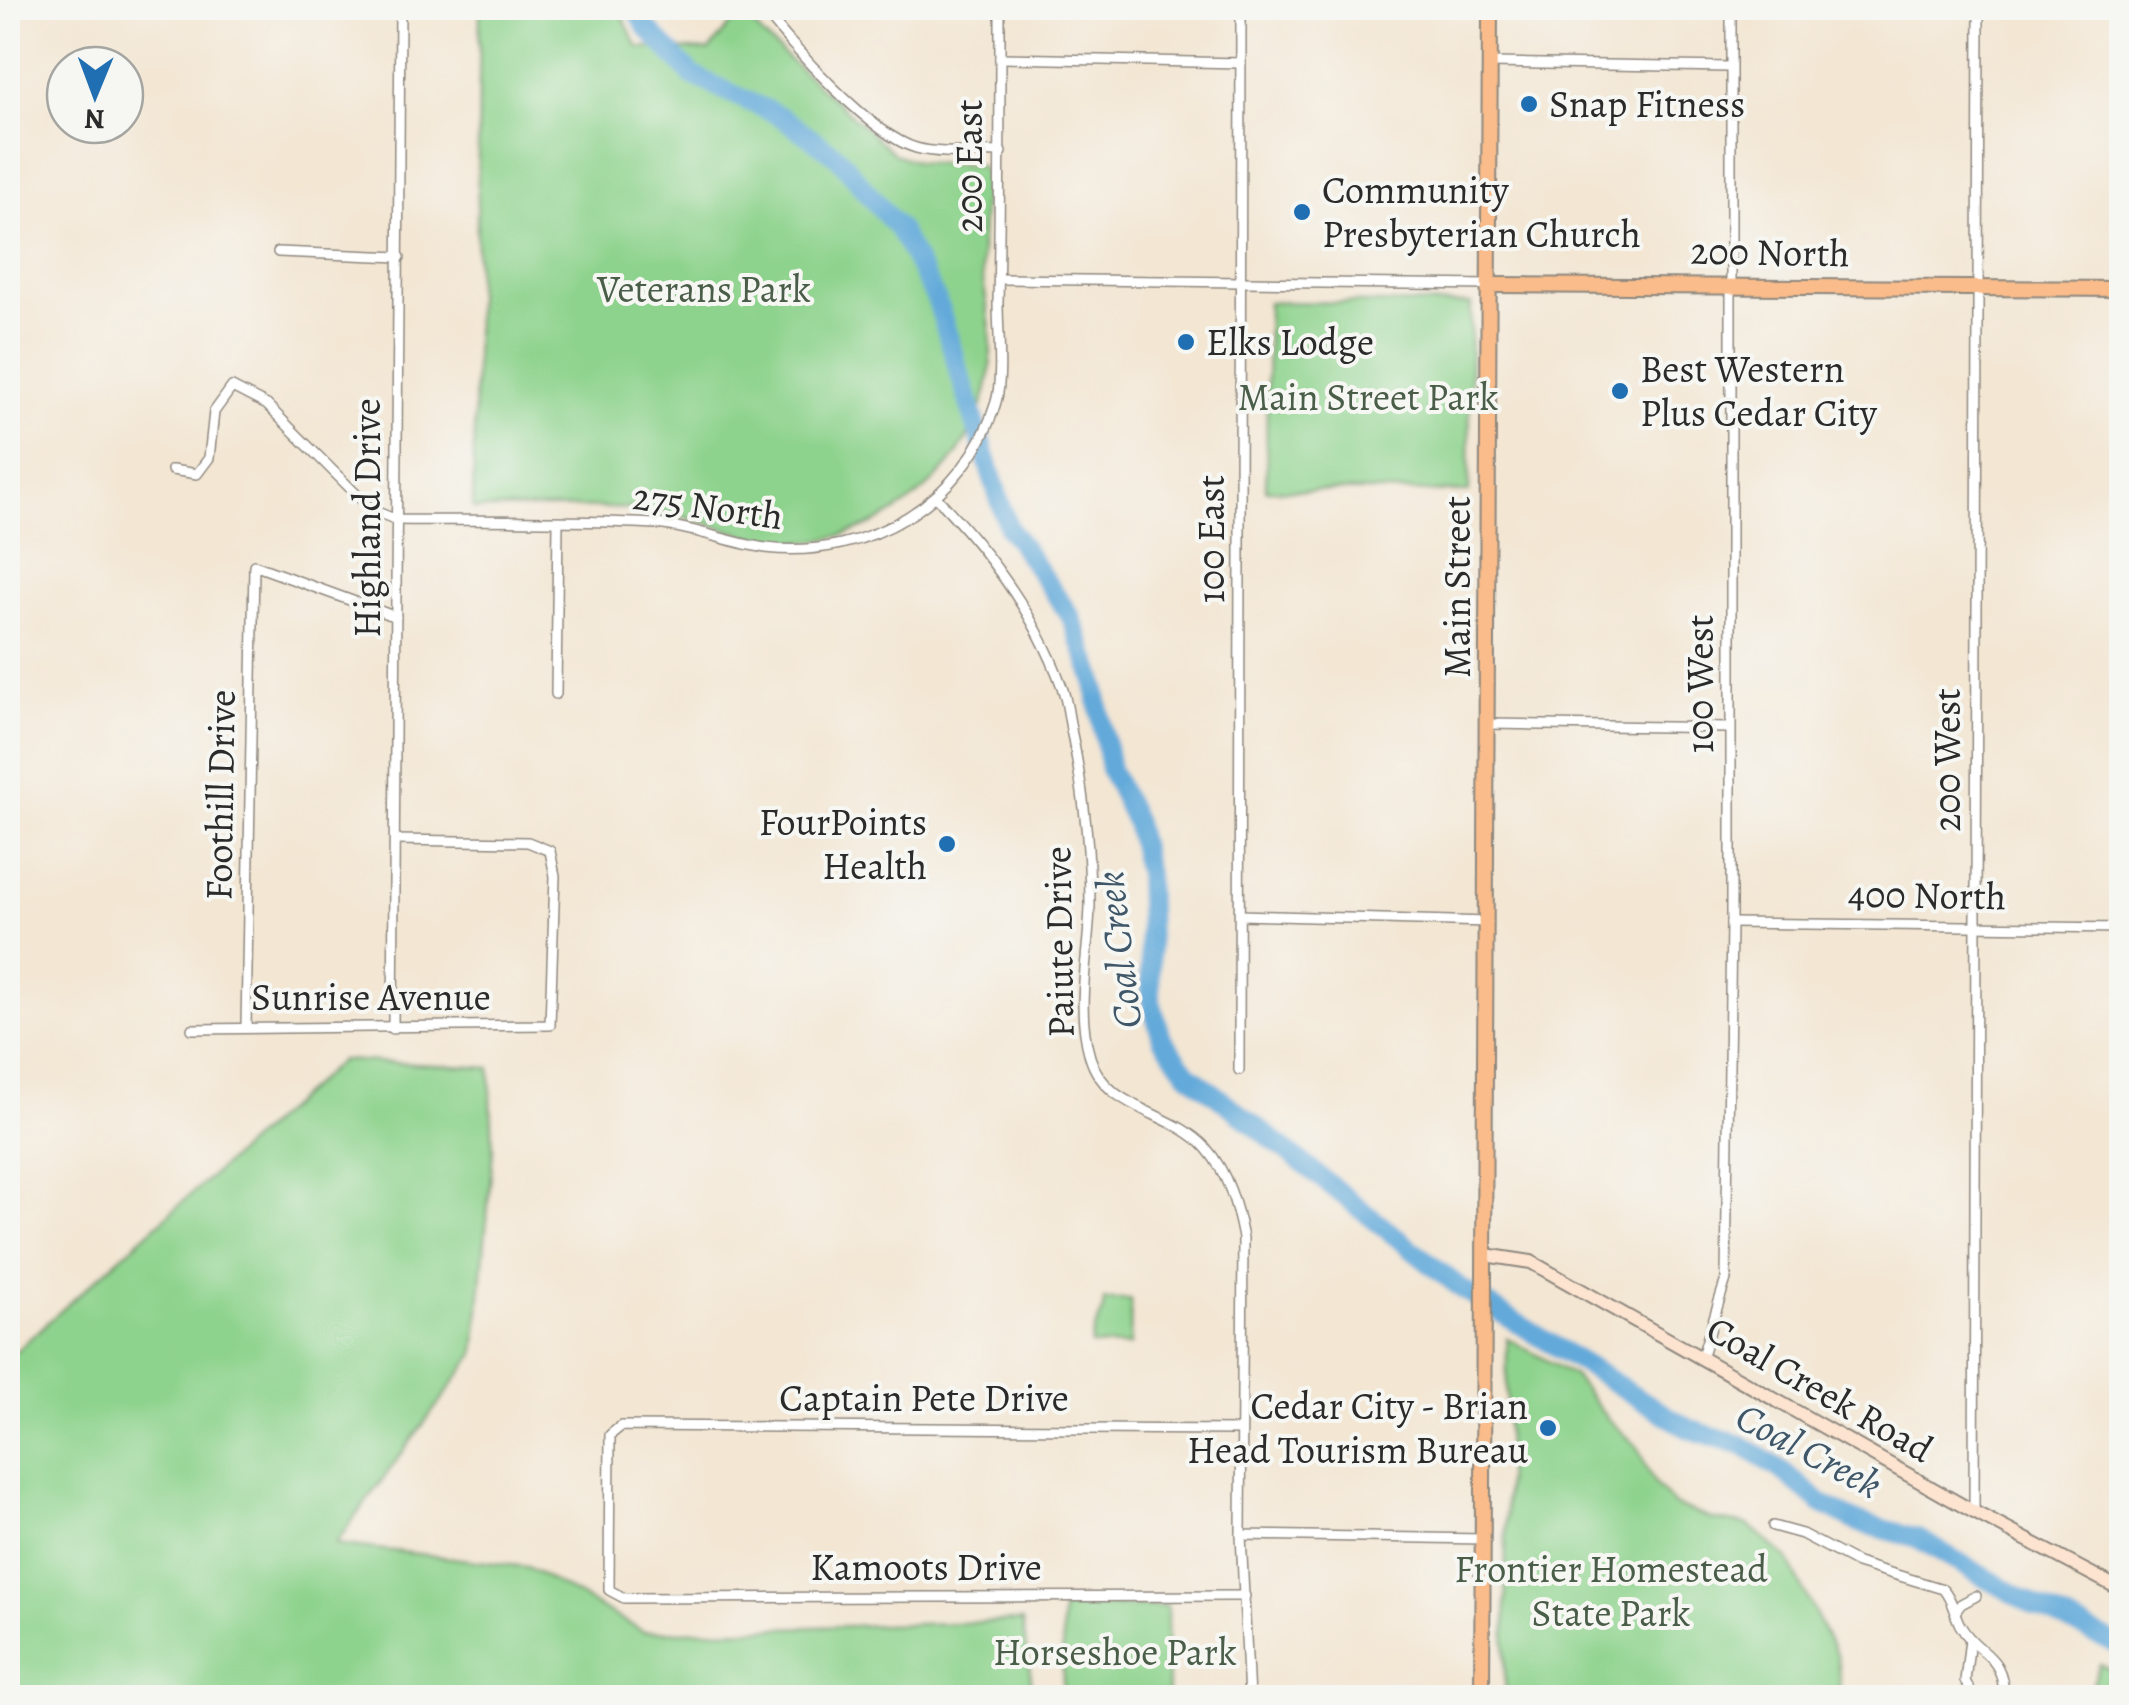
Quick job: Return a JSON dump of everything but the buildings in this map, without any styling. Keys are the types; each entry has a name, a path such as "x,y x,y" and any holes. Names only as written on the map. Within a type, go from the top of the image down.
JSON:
{"main road":[{"name":"Main Street","path":"1483,1538 1490,8"},
{"name":"200 North","path":"1491,285 2122,289"},
{"name":"Coal Creek Road","path":"1485,1255 1531,1262 1974,1512 2122,1590"},
{"path":"1482,1698 1483,1538"}],"street":[{"name":"Highland Drive","path":"393,1029 400,8"},
{"path":"762,8 785,39 886,134 918,149 1002,152"},
{"name":"200 East","path":"997,400 1002,152 1000,8"},
{"name":"100 East","path":"1239,1070 1241,8"},
{"name":"100 West","path":"1702,1356 1726,1279 1732,922 1731,8"},
{"name":"200 West","path":"1974,1512 1979,8"},
{"path":"1000,58 1240,63"},
{"path":"1490,63 1730,67"},
{"path":"278,252 400,258"},
{"name":"200 North","path":"999,279 1491,285"},
{"path":"172,470 197,474 209,458 214,412 232,387 267,405 372,510 397,520"},
{"name":"275 North","path":"397,520 675,526 764,548 810,550 856,540 894,526 937,498 975,450 997,400"},
{"name":"Paiute Drive","path":"937,498 980,544 1032,626 1063,688 1090,850 1082,1018 1091,1060 1110,1092 1204,1146 1226,1176 1239,1214 1243,1238 1241,1535 1249,1698"},
{"path":"556,694 558,522"},
{"name":"Foothill Drive","path":"246,1027 254,565 396,617"},
{"path":"1489,724 1729,728"},
{"name":"Sunrise Avenue","path":"192,1029 550,1026 554,876 550,851 528,842 395,840"},
{"path":"1240,915 1488,922"},
{"name":"400 North","path":"1732,922 2122,928"},
{"name":"Captain Pete Drive","path":"609,1590 610,1435 621,1426 1240,1430"},
{"path":"1773,1526 1802,1534 1858,1563 1943,1588 1952,1600 1961,1627 1992,1656 2004,1678 2004,1698"},
{"path":"1241,1535 1483,1538"},
{"path":"1952,1600 1957,1584"},
{"name":"Kamoots Drive","path":"609,1590 624,1598 1244,1596"},
{"path":"1956,1612 1960,1604 1976,1596"},
{"path":"1970,1636 1965,1681 1974,1698"}],"green space":[{"name":"Veterans Park","path":"480,8 618,8 638,47 709,51 738,15 746,14 761,34 894,154 917,162 980,166 985,174 981,254 990,370 982,405 967,438 920,493 891,514 858,530 824,539 788,542 655,511 473,509"},
{"name":"Main Street Park","path":"1268,302 1471,304 1469,492 1266,490"},
{"path":"341,1060 490,1068 493,1150 475,1354 335,1544 527,1567 644,1632 1022,1621 1034,1697 8,1697 8,1358"},
{"path":"1104,1300 1131,1300 1130,1346 1091,1345"},
{"name":"Frontier Homestead State Park","path":"1507,1338 1574,1376 1606,1417 1636,1445 1655,1484 1674,1505 1711,1519 1748,1525 1787,1558 1837,1656 1841,1697 1505,1697"},
{"name":"Horseshoe Park","path":"1167,1606 1168,1697 1063,1697 1062,1607"},
{"path":"2100,1664 2121,1676 2121,1697 2088,1697"}],"waterway":[{"name":"Coal Creek","path":"635,8 646,27 692,75 780,116 838,157 899,230 937,301 1008,527 1071,617 1094,678 1110,769 1135,822 1147,874 1151,1001 1162,1039 1188,1073 1462,1289 1689,1429 1742,1445 1821,1503 1857,1522 1917,1538 2035,1606 2122,1647"}],"place":[{"name":"Snap Fitness","path":"1529,104"},
{"name":"Community Presbyterian Church","path":"1302,212"},
{"name":"Elks Lodge","path":"1186,342"},
{"name":"Best Western Plus Cedar City","path":"1620,391"},
{"name":"FourPoints Health","path":"947,844"},
{"name":"Cedar City - Brian Head Tourism Bureau","path":"1548,1428"}]}
